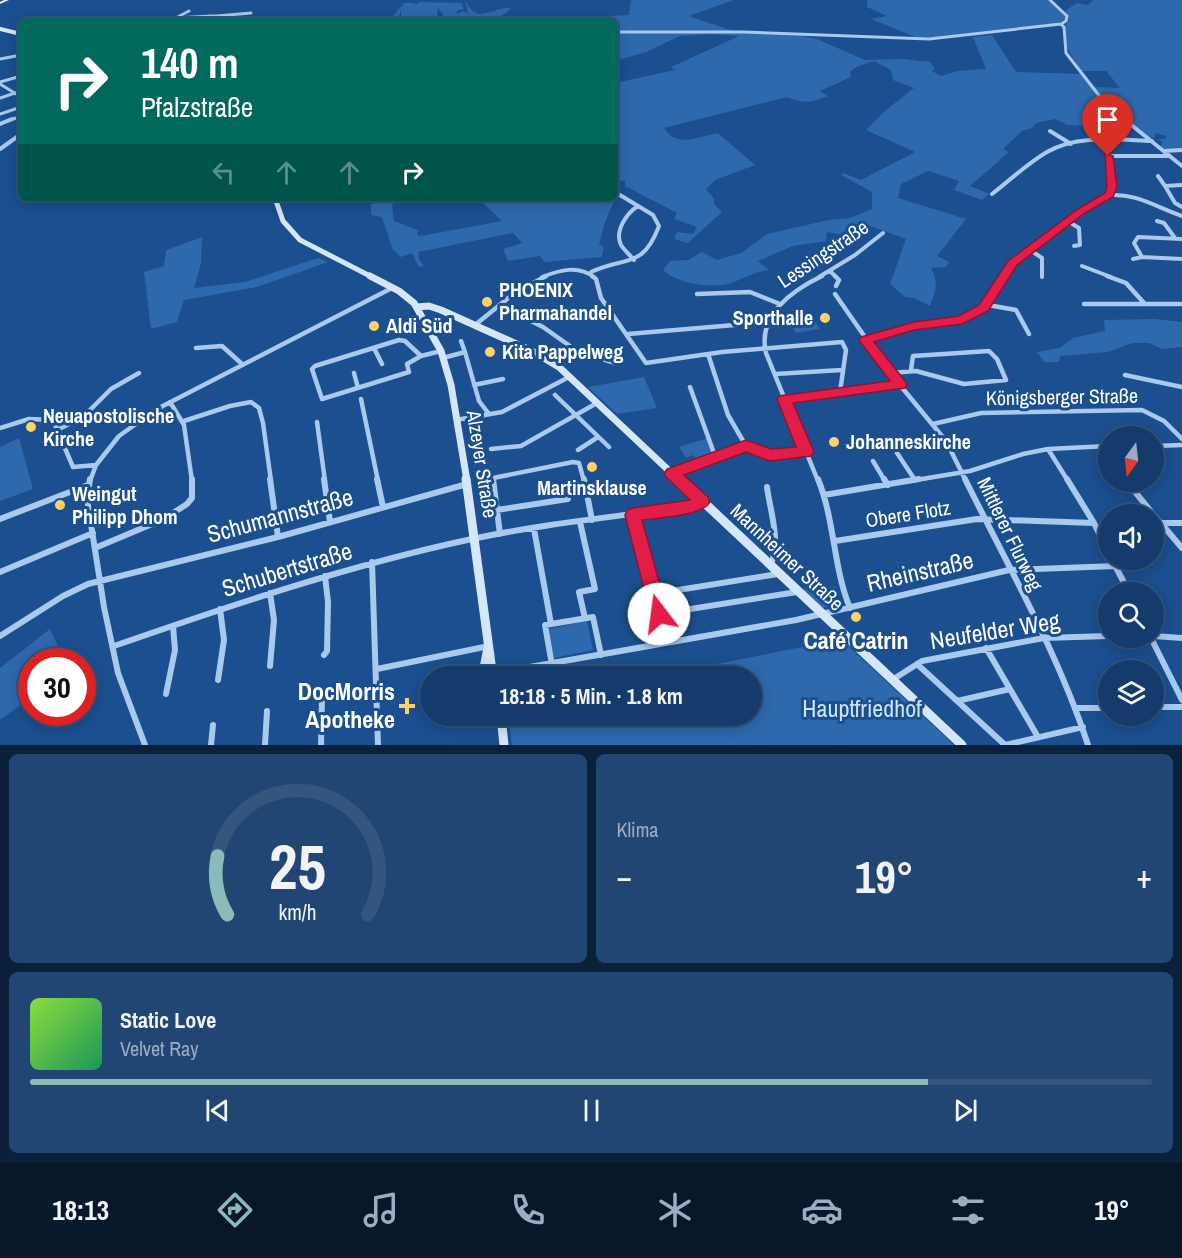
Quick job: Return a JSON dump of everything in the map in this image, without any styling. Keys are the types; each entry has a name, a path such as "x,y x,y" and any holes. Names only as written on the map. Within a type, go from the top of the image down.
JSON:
{"main road":[{"path":"0,3 7,0"},
{"path":"0,29 18,33"},
{"name":"Alzeyer Straße","path":"276,201 283,221 300,240 409,298 419,310 442,354 450,380 467,484 492,666"},
{"name":"Mannheimer Straße","path":"419,310 433,307 475,325 541,356 569,377 962,745"},
{"path":"501,726 504,745"}],"street":[{"path":"618,32 734,32 929,39 1061,24 1066,21 1067,16 1050,0"},
{"path":"179,17 189,11"},
{"path":"150,18 251,13"},
{"path":"1061,24 1064,27 1066,53 1108,106 1182,166"},
{"path":"0,59 18,55"},
{"path":"0,83 18,77"},
{"path":"0,83 18,95"},
{"path":"0,98 18,92"},
{"path":"0,114 18,108"},
{"path":"0,124 18,117"},
{"path":"1050,131 1071,144"},
{"path":"0,149 18,136"},
{"path":"0,141 9,142"},
{"path":"992,194 1049,150 1071,144 1105,141 1152,141"},
{"path":"1163,151 1182,150"},
{"path":"1109,195 1112,187 1108,156 1170,156"},
{"path":"1158,176 1175,203 1182,207"},
{"path":"1165,186 1182,184"},
{"path":"475,325 524,287 550,274 578,269 591,272 634,260 645,254 652,246 659,226 656,217 618,194"},
{"path":"865,340 914,326 962,320 988,305 1007,269 1096,201 1109,195 1132,196 1182,216"},
{"path":"634,260 621,244 619,237 629,212 638,206"},
{"path":"1156,220 1164,223 1175,238"},
{"path":"1069,222 1079,228 1080,245 1074,246"},
{"name":"Lessingstraße","path":"765,349 770,322 780,304 789,294 802,284 830,271 883,233"},
{"path":"1142,257 1134,243 1138,237 1182,238"},
{"path":"1030,250 1042,258 1042,277"},
{"path":"1133,259 1142,257 1182,260"},
{"path":"1082,266 1126,283 1144,303"},
{"path":"830,271 839,280 836,286"},
{"path":"591,272 596,279 602,298 646,363 708,354 842,342 846,348 840,392"},
{"path":"146,745 118,673 105,612 87,499 88,485 96,465 126,430 170,402 392,288"},
{"path":"697,294 750,292 780,304"},
{"name":"Mittlerer Flurweg","path":"835,294 865,340 946,441 1044,638 1076,708 1088,745"},
{"path":"1084,304 1182,304"},
{"path":"499,305 543,327 577,351 615,363"},
{"path":"988,305 1016,310 1029,334"},
{"path":"628,334 770,322"},
{"path":"422,357 402,340 313,367 322,399 409,372 408,363 422,357 465,352"},
{"path":"461,341 479,400 489,414"},
{"path":"196,348 219,343 224,345 242,364"},
{"path":"374,348 381,364"},
{"path":"765,349 824,495 835,541 840,584 850,608"},
{"path":"890,373 910,370 964,384 1006,380 997,359 989,351 913,357 910,370"},
{"path":"708,354 728,415 746,446"},
{"path":"775,374 842,370"},
{"path":"59,429 83,417 111,389 140,372"},
{"path":"354,373 358,388"},
{"path":"1125,375 1182,387"},
{"path":"456,420 502,412 569,377"},
{"path":"474,385 503,379"},
{"path":"784,399 900,385"},
{"path":"690,387 715,456"},
{"path":"555,395 609,447"},
{"path":"361,399 383,507"},
{"path":"95,548 151,526 187,506 192,498 190,460 184,421 170,402"},
{"path":"184,421 239,403 251,402 258,408 263,423 278,537"},
{"path":"491,449 521,446 597,403"},
{"name":"Königsberger Straße","path":"933,424 981,413 1142,410 1149,411 1174,429 1182,439"},
{"path":"0,428 29,419 53,420 59,429 73,467 96,465"},
{"path":"317,422 330,522"},
{"path":"578,450 598,437"},
{"path":"1164,446 1182,445"},
{"path":"672,474 746,446 770,455 806,452"},
{"path":"824,495 962,472 1048,449 1098,446"},
{"path":"1048,449 1098,531"},
{"path":"897,453 915,480"},
{"path":"873,461 888,484"},
{"path":"500,534 493,478 579,463 592,520"},
{"name":"Schumannstraße","path":"0,636 63,596 101,580 278,537 467,484"},
{"path":"0,519 88,485"},
{"path":"767,487 774,539 774,560 769,565"},
{"path":"497,510 567,499 566,492 586,489"},
{"path":"1135,492 1144,504"},
{"name":"Schubertstraße","path":"114,646 220,609 372,562 475,538 695,506 702,502"},
{"path":"633,515 667,643"},
{"name":"Obere Flotz","path":"835,541 984,519 1094,523"},
{"path":"580,522 595,589 579,592 585,618"},
{"path":"1164,523 1182,523"},
{"path":"1164,528 1182,548"},
{"path":"534,529 551,624"},
{"path":"0,572 93,533"},
{"path":"372,562 378,745"},
{"name":"Rheinstraße","path":"546,666 822,614 1009,570 1098,564"},
{"path":"653,594 778,574"},
{"path":"324,655 327,651 328,602 325,576"},
{"path":"659,614 797,592"},
{"path":"270,593 274,620 270,666"},
{"path":"218,680 224,640 220,609"},
{"path":"552,665 545,625 593,617 601,655"},
{"path":"166,694 175,650 173,626"},
{"name":"Neufelder Weg","path":"892,680 917,664 986,648 1044,638 1098,636"},
{"path":"1164,637 1182,638"},
{"path":"377,669 489,645"},
{"path":"986,648 1038,737"},
{"path":"1157,648 1182,700"},
{"path":"917,664 1005,745 1083,727"},
{"path":"957,701 1010,689"},
{"path":"321,745 322,697"},
{"path":"1164,707 1182,707"},
{"path":"1076,708 1098,708"},
{"path":"265,745 267,711"},
{"path":"211,745 213,725"}],"green space":[{"path":"465,0 470,8 481,14 511,8 495,18 453,18 444,16 438,8 437,18 401,18 401,10 399,16 392,17 404,3 416,3 414,6 419,2 461,3 464,9 458,10 456,14 464,11 468,14"},
{"path":"631,0 734,0 689,16 733,31 618,31 618,18 608,18 608,16 629,15"},
{"path":"867,0 1048,0 1066,18 1058,24 920,39 871,19 887,16 867,7"},
{"path":"1182,0 1182,149 1164,150 1161,146 1162,141 1157,139 1165,139 1166,136 1156,133 1154,138 1148,137 1138,128 1067,125 1056,119 1036,123 1032,128 1022,131 1003,149 1009,152 970,186 989,194 982,200 954,190 959,181 928,171 901,184 898,198 966,219 937,256 949,262 946,267 931,268 936,287 930,306 914,298 905,297 890,284 906,239 871,226 849,244 845,242 842,235 827,232 826,241 793,246 758,261 769,270 757,272 728,284 694,284 677,279 663,270 670,261 688,260 702,252 717,260 741,253 767,234 829,220 850,218 872,209 872,192 841,175 843,173 861,180 915,152 866,130 914,88 893,80 891,70 874,61 856,67 850,72 851,77 820,91 828,96 816,100 803,102 787,97 664,128 675,138 681,139 718,133 755,165 715,180 706,189 714,199 714,204 722,212 688,243 674,239 677,232 693,234 697,227 674,219 677,213 625,186 625,181 618,180 618,82 675,70 671,67 739,36 711,34 680,36 646,52 622,59 618,56 618,33 740,33 800,36 817,39 865,60 903,59 930,62 935,69 932,71 941,76 957,71 986,69 973,37 992,35 1016,72 1084,74 1095,87 1120,88 1106,71 1082,71 1067,47 1065,33 1069,20 1065,11 1077,3 1088,5 1093,1"},
{"path":"395,201 392,205 394,221 418,230 417,235 421,236 502,221 481,201 614,201 599,244 604,247 602,257 544,262 540,256 508,261 503,249 522,243 513,233 418,252 419,259 424,266 419,267 412,253 401,257 393,250 382,217 371,215 371,204"},
{"path":"202,237 201,263 194,288 245,282 318,258 328,262 257,287 184,300 177,322 151,329 144,272 164,266 166,250"},
{"path":"811,315 820,329 796,333 787,319"},
{"path":"1154,319 1182,322 1182,347 1162,349 1149,343 1132,343 1108,352 1060,356 1059,362 1044,362 1037,352 1060,348 1073,338 1105,331 1104,320"},
{"path":"644,377 657,408 617,414 588,387"},
{"path":"19,438 33,489 0,501 0,447"},
{"path":"708,438 713,453 697,460 693,455 686,458 679,447"},
{"path":"836,586 841,603 823,608 801,590"},
{"path":"587,621 593,650 554,658 549,629"},
{"path":"50,629 59,648 26,648"},
{"name":"Hauptfriedhof","path":"841,639 954,745 512,745 509,726 762,726 762,666 707,666"},
{"path":"18,654 18,707 0,720 0,668"}],"place":[{"name":"PHOENIX Pharmahandel","path":"487,302"},
{"name":"Sporthalle","path":"825,318"},
{"name":"Aldi Süd","path":"374,326"},
{"name":"Kita Pappelweg","path":"490,352"},
{"name":"Neuapostolische Kirche","path":"31,427"},
{"name":"Johanneskirche","path":"834,442"},
{"name":"Martinsklause","path":"592,467"},
{"name":"Weingut Philipp Dhom","path":"60,505"},
{"name":"Café Catrin","path":"856,617"},
{"name":"DocMorris Apotheke","path":"407,706"}],"route":[{"path":"659,614 633,515 695,506 702,502 672,474 746,446 770,455 806,452 784,399 900,385 865,340 914,326 962,320 988,305 1012,263 1082,211 1109,195 1112,187 1108,156"}]}
